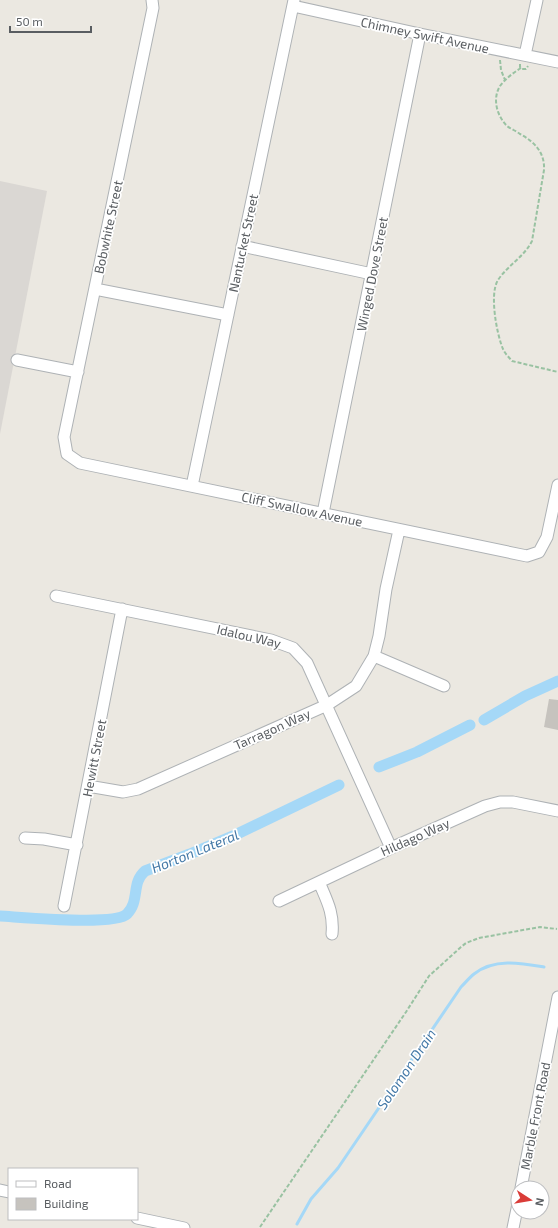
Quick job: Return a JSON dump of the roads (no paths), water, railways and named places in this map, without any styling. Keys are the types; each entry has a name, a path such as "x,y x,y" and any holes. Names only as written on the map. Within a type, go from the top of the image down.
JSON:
{"street":[{"name":"Bobwhite Street","path":"67,454 64,437 153,8 152,0"},
{"path":"524,61 536,0"},
{"name":"Chimney Swift Avenue","path":"293,3 524,61 558,62"},
{"name":"Nantucket Street","path":"192,486 293,3"},
{"name":"Winged Dove Street","path":"323,513 420,34"},
{"path":"242,246 372,274"},
{"path":"95,289 228,316"},
{"path":"17,360 78,372"},
{"name":"Cliff Swallow Avenue","path":"67,454 80,463 527,556 539,552 547,537 558,485"},
{"name":"Tarragon Way","path":"88,786 123,792 138,789 327,705 356,686 374,656 379,636 386,589 399,530"},
{"name":"Idalou Way","path":"56,596 271,640 293,648 307,663 391,848"},
{"name":"Hewitt Street","path":"64,906 122,610"},
{"path":"374,656 444,686"},
{"name":"Hildago Way","path":"279,901 391,848 485,806 500,802 514,802 558,811"},
{"path":"25,838 44,839 77,845"},
{"path":"319,882 331,910 333,922 332,934"},
{"name":"Marble Front Road","path":"523,1180 558,997"},
{"path":"138,1218 184,1228"}],"waterway":[{"name":"Horton Lateral","path":"484,720 525,696 558,681"},
{"name":"Horton Lateral","path":"379,767 417,752 470,725"},
{"name":"Horton Lateral","path":"0,916 87,920 119,918 127,914 131,909 135,898 138,881 145,871 235,835 339,785"},
{"name":"Solomon Drain","path":"297,1224 311,1199 338,1168 467,980 482,969 499,964 517,963 544,967"}]}
